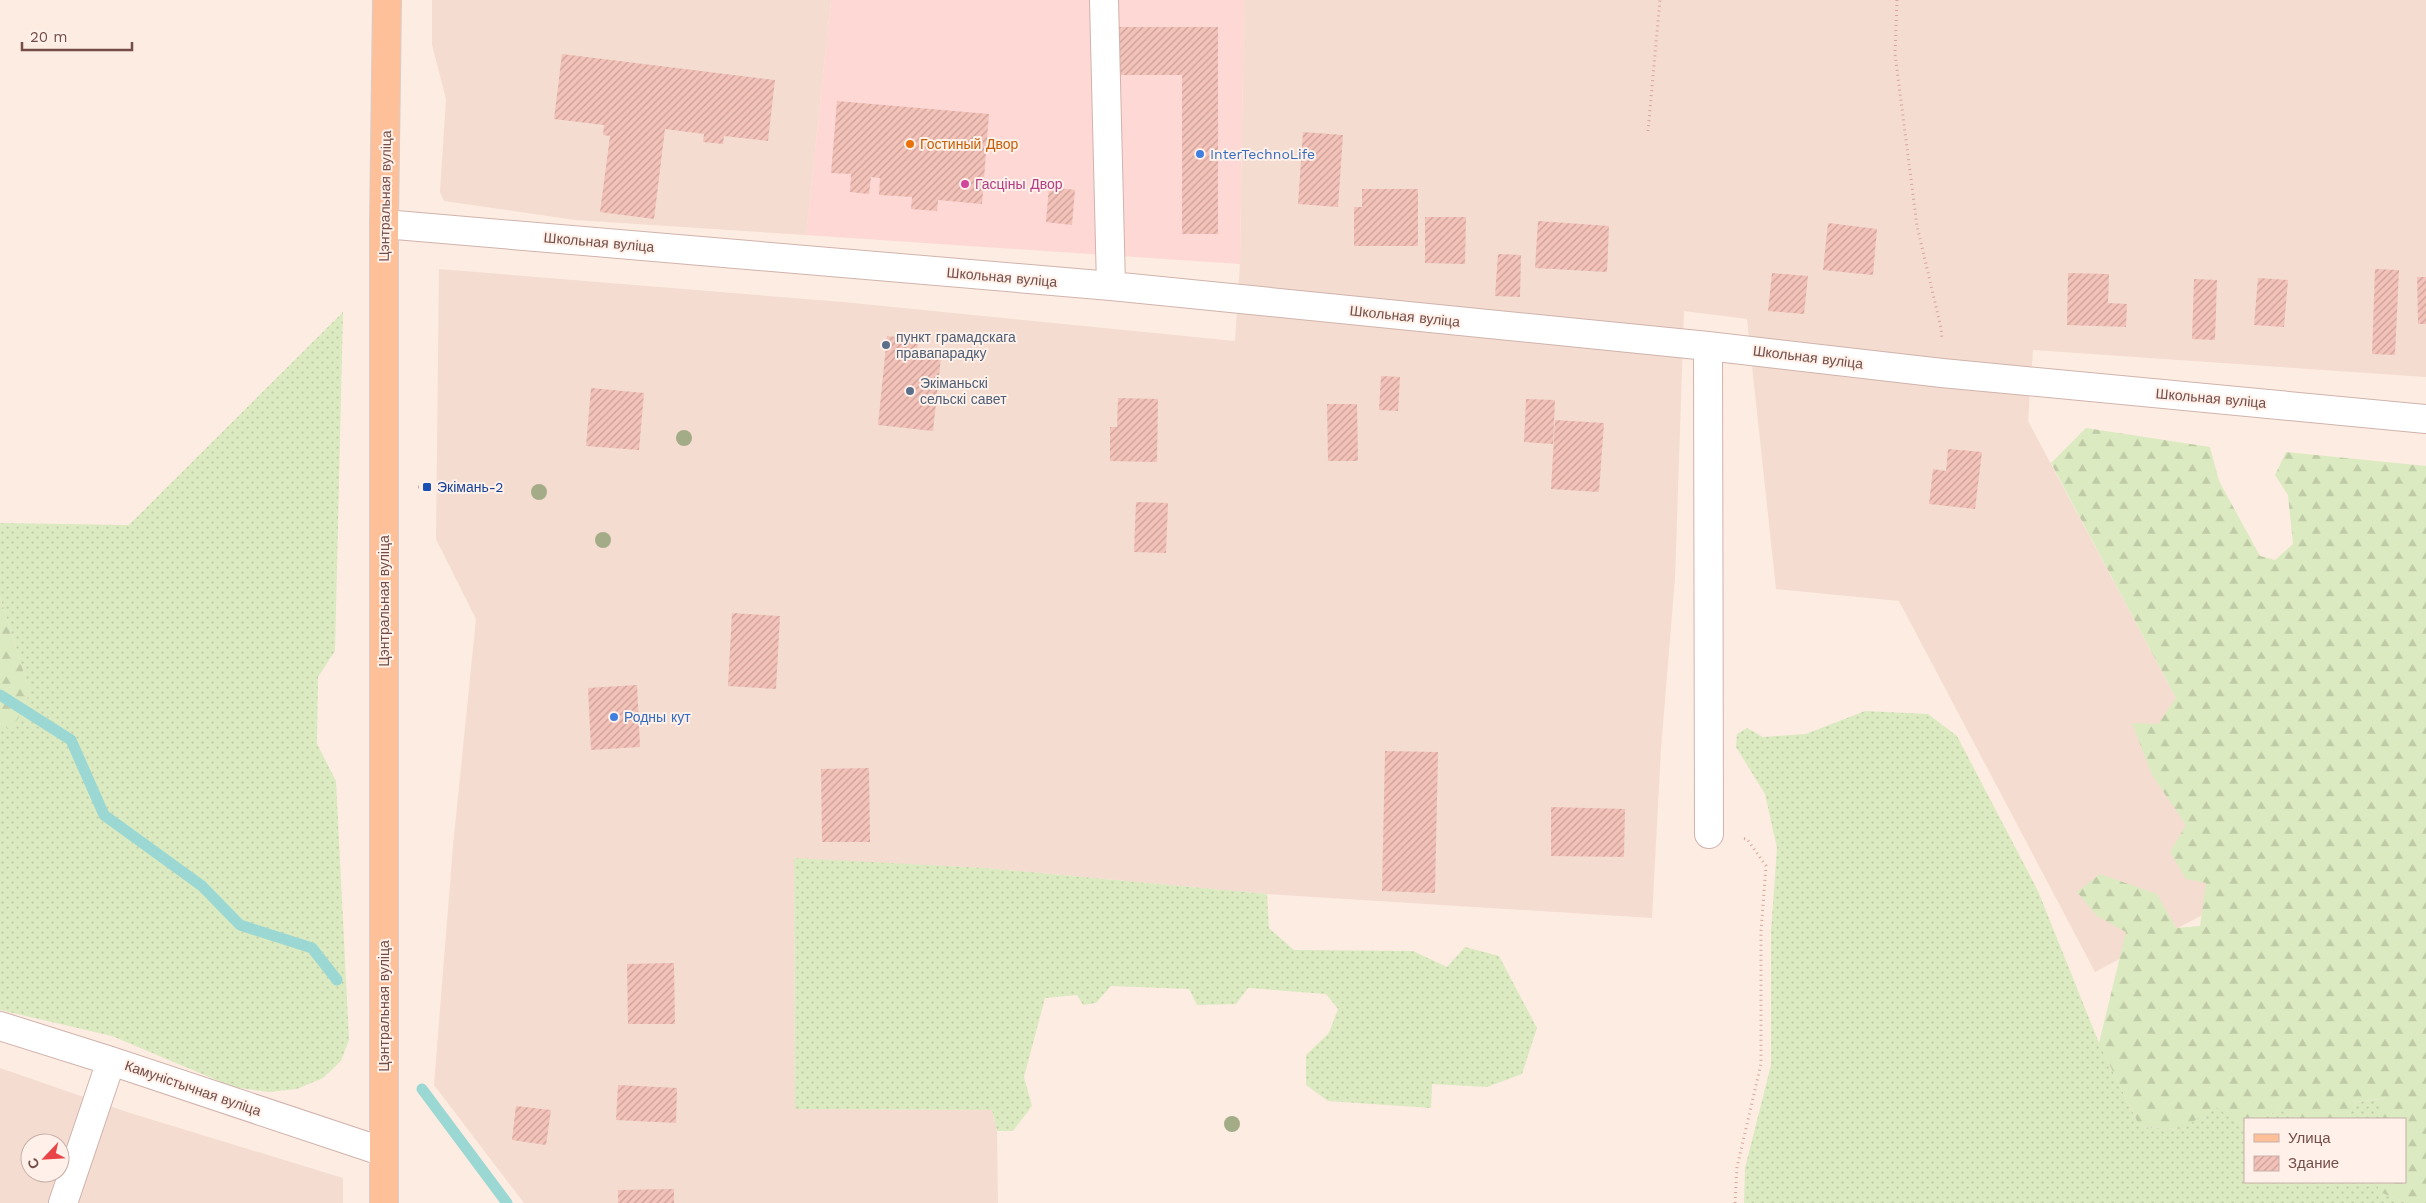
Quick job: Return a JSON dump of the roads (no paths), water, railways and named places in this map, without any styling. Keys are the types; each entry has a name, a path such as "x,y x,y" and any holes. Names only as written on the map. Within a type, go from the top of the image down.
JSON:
{"main road":[{"name":"Цэнтральная вуліца","path":"384,1203 384,224 387,0"}],"street":[{"path":"1104,0 1111,286"},
{"name":"Школьная вуліца","path":"384,224 1111,286 1708,346 1942,373 2426,419"},
{"path":"1708,346 1708,834"},
{"name":"Камуністычная вуліца","path":"0,1026 111,1060 384,1152"},
{"path":"63,1203 111,1060"}],"waterway":[{"path":"0,695 71,740 104,815 202,886 240,925 312,948 337,980"},
{"path":"422,1089 507,1203"}],"place":[{"name":"Гостиный Двор","path":"910,144"},
{"name":"InterTechnoLife","path":"1200,154"},
{"name":"Гасціны Двор","path":"965,184"},
{"name":"пункт грамадскага правапарадку","path":"886,345"},
{"name":"Экіманьскі сельскі савет","path":"910,391"},
{"name":"Экімань-2","path":"427,487"},
{"name":"Родны кут","path":"614,717"}]}
